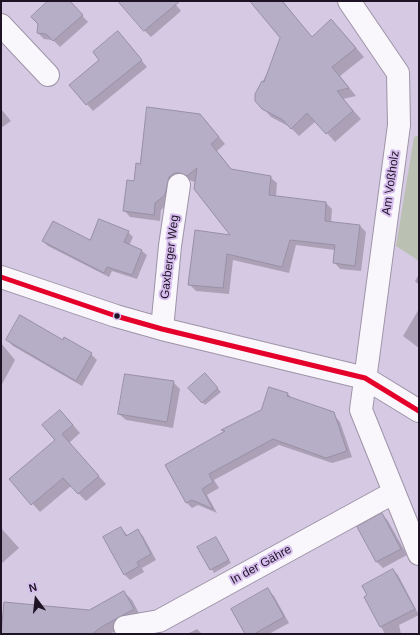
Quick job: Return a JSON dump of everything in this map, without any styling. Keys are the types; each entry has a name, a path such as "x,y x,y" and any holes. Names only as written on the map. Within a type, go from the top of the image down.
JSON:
{"street":[{"name":"Am Voßholz","path":"349,1 398,73 399,125 361,410 393,493 419,554"},
{"path":"1,25 48,75"},
{"name":"Gaxberger Weg","path":"162,329 170,246 179,185"},
{"path":"1,277 116,316 162,329 365,378 419,412"},
{"name":"In der Gähre","path":"125,627 159,621 393,493"}],"green space":[{"path":"419,135 419,261 396,246 414,137"}],"building":[{"path":"48,1 70,1 83,15 53,41 46,34 37,33 38,24 31,17"},
{"path":"118,1 180,1 144,31"},
{"path":"250,1 282,1 312,37 331,19 356,48 332,67 349,88 337,91 353,111 326,134 307,113 291,129 283,120 262,109 255,101 255,94 262,81 264,82 280,38"},
{"path":"118,31 142,60 86,105 69,85 99,60 93,52"},
{"path":"147,107 200,114 219,137 211,144 231,169 271,176 269,195 326,202 325,221 360,225 355,266 333,263 335,245 290,240 282,267 227,254 223,288 188,285 195,230 230,235 194,189 197,168 187,176 180,173 175,173 169,177 165,195 155,203 154,215 123,211 127,180 134,181 136,163 140,164"},
{"path":"99,219 129,231 124,242 142,250 132,275 107,267 104,273 42,241 53,221 90,240"},
{"path":"20,315 63,340 64,337 92,353 76,381 6,340"},
{"path":"205,373 218,388 202,403 188,388"},
{"path":"125,374 174,381 167,422 118,414"},
{"path":"269,387 288,393 287,396 334,412 347,451 326,458 273,439 209,474 213,482 202,489 213,509 192,500 186,503 165,465 225,431 221,430 261,410"},
{"path":"60,410 73,425 62,434 99,476 78,494 63,478 31,505 9,479 55,440 42,425"},
{"path":"382,513 401,549 376,562 357,527"},
{"path":"121,527 126,536 138,529 151,554 137,562 139,566 124,575 103,537"},
{"path":"216,537 229,560 210,570 197,547"},
{"path":"393,569 415,609 380,627 364,597 367,595 362,586"},
{"path":"268,588 284,617 254,634 245,634 231,609"},
{"path":"124,591 134,609 103,626 92,634 1,634 4,602 89,610"}],"transit line":[{"path":"1,277 116,316 162,329 365,378 419,411"}]}
